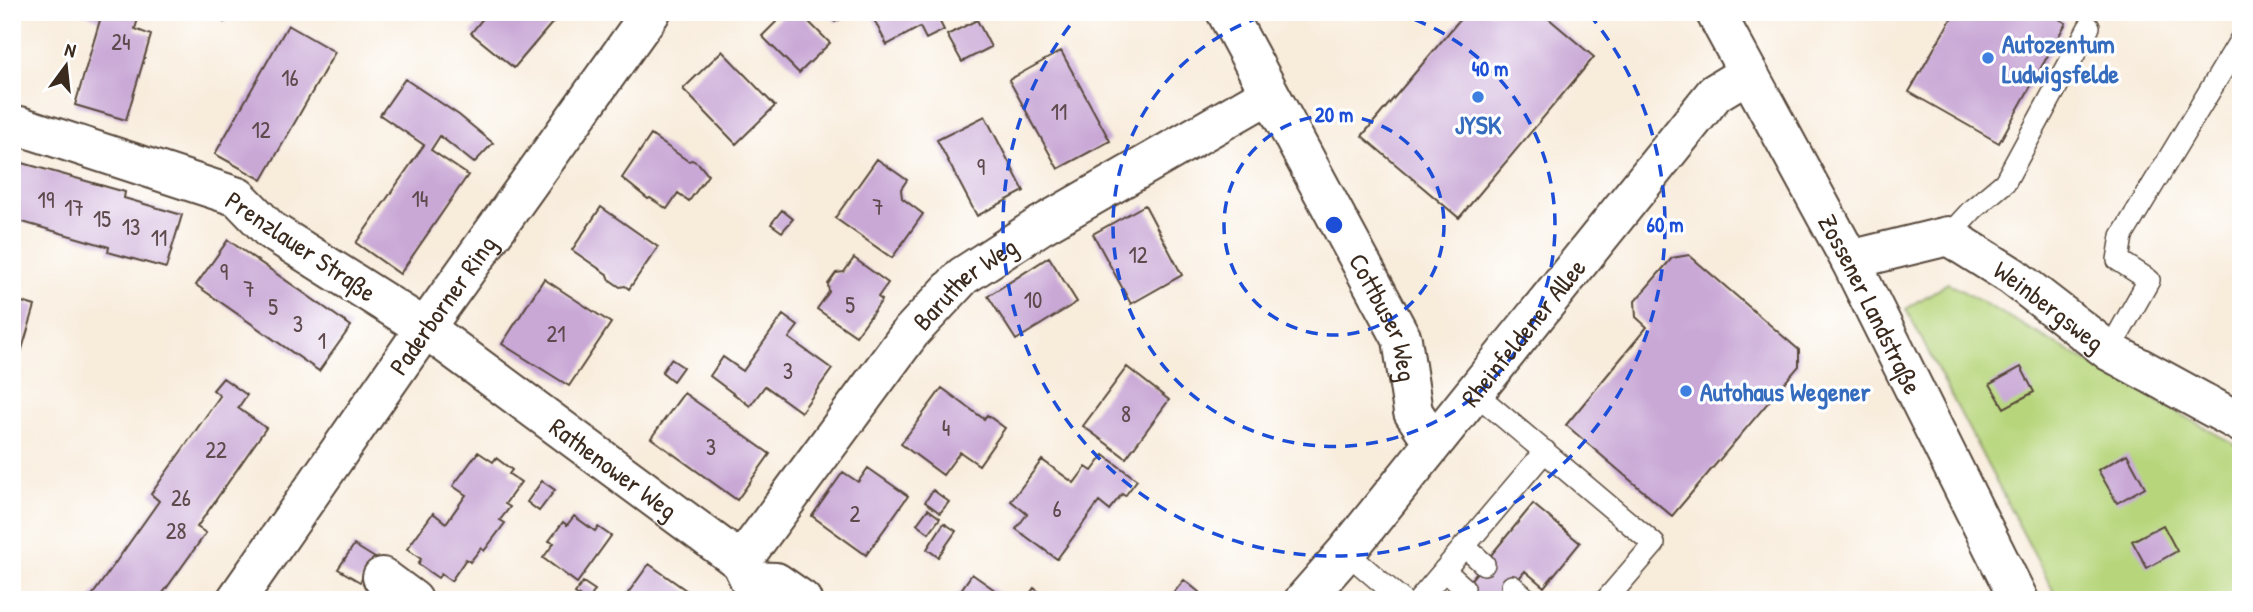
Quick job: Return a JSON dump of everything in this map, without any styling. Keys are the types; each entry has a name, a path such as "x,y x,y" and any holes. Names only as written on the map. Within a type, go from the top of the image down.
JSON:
{"street":[{"name":"Paderborner Ring","path":"236,600 425,328 652,12"},
{"name":"Cottbuser Weg","path":"1226,12 1402,339 1413,412 1433,442"},
{"name":"Zossener Landstraße","path":"1715,12 1850,260 2018,600"},
{"name":"Rheinfeldener Allee","path":"1304,600 1346,552 1715,93 1748,73"},
{"name":"Baruther Weg","path":"745,581 911,332 963,276 1040,226 1269,94"},
{"name":"Prenzlauer Straße","path":"12,128 20,126 238,197 270,230 425,328"},
{"path":"1850,260 1948,236"},
{"name":"Weinbergsweg","path":"1948,236 2012,276 2109,351 2241,424"},
{"name":"Rathenower Weg","path":"425,328 745,581 776,582 802,600"},
{"path":"382,577 413,600"}],"lane":[{"path":"1948,236 1973,209 2006,182 2089,27"},
{"path":"2109,351 2149,281 2118,260 2122,236 2241,39"},
{"path":"1474,391 1654,544 1606,600"},
{"path":"1419,600 1545,451"},
{"path":"1464,546 1484,564"},
{"path":"1346,552 1402,600"},
{"path":"1444,570 1464,587"}],"green space":[{"path":"1948,283 2241,448 2241,600 2058,600 1906,309"}],"building":[{"path":"80,12 140,12 135,29 151,35 126,120 75,105 100,20"},
{"path":"213,12 232,12 224,22"},
{"path":"488,12 550,12 547,17 553,22 514,68 471,33"},
{"path":"786,12 799,12 830,43 799,73 762,36"},
{"path":"830,12 847,12 849,15 835,22"},
{"path":"879,12 935,12 944,30 926,39 920,27 887,45 872,16"},
{"name":"JYSK","path":"1466,12 1541,12 1594,57 1459,218 1362,136"},
{"name":"Autozentum Ludwigsfelde","path":"1955,12 2047,12 2066,23 1999,143 1909,92"},
{"path":"977,20 991,47 962,62 947,35"},
{"path":"288,25 335,52 262,180 215,154"},
{"path":"722,51 775,106 736,144 683,89"},
{"path":"1061,51 1110,141 1058,169 1009,80"},
{"path":"405,79 459,115 493,143 474,163 440,136 431,150 468,175 400,274 356,243 424,145 380,115"},
{"path":"985,116 1024,191 977,216 937,140"},
{"path":"651,135 688,161 699,164 708,175 689,201 678,193 667,209 648,199 622,178"},
{"path":"877,159 907,180 901,189 902,198 923,214 892,258 835,218"},
{"path":"12,160 125,192 124,198 182,215 166,268 108,252 109,247 12,219"},
{"path":"1145,205 1182,275 1131,304 1093,234"},
{"path":"601,207 658,247 629,289 620,287 610,280 608,275 572,250"},
{"path":"782,210 793,219 782,232 771,224"},
{"path":"228,240 351,326 319,371 196,285"},
{"name":"Autohaus Wegener","path":"1689,255 1799,350 1799,366 1672,516 1566,425 1647,327 1636,317 1635,301 1672,258"},
{"path":"1049,257 1077,302 1016,340 988,296"},
{"path":"854,258 888,283 878,297 882,300 856,336 817,309 829,292 828,284 836,273 844,272"},
{"path":"544,279 611,323 569,386 502,344"},
{"path":"12,299 35,306 13,379 12,379"},
{"path":"783,315 798,326 789,338 832,369 801,412 765,386 750,406 710,376 723,357 743,371"},
{"path":"671,359 683,367 673,381 662,372"},
{"path":"1127,367 1169,400 1126,458 1083,426"},
{"path":"2021,367 2034,392 2004,408 1990,384"},
{"path":"223,378 247,395 238,408 266,428 197,527 206,533 158,600 89,600 159,501 151,494 220,396 213,390"},
{"path":"942,388 984,419 987,415 1005,428 979,465 960,452 943,475 901,444"},
{"path":"684,393 770,454 737,500 651,438"},
{"path":"478,452 493,462 496,458 512,470 509,474 521,482 505,504 510,507 500,520 505,523 484,551 481,548 470,562 466,559 451,581 441,574 438,578 418,564 421,559 407,549 433,513 446,523 466,495 453,486"},
{"path":"2127,454 2145,487 2117,503 2098,470"},
{"path":"1104,455 1137,480 1125,496 1122,494 1109,510 1099,502 1057,559 1016,529 1027,514 1011,501 1042,460 1074,483 1086,467 1092,471"},
{"path":"868,468 908,496 866,555 812,516 843,472 858,482"},
{"path":"542,481 555,490 539,511 527,502"},
{"path":"933,490 949,502 940,513 925,502"},
{"path":"1533,504 1580,543 1544,587 1525,571 1501,600 1454,600"},
{"path":"928,509 940,518 929,533 917,524"},
{"path":"574,516 595,531 598,527 611,536 577,583 543,558 554,543 549,541 563,522 567,525"},
{"path":"944,523 956,531 938,557 927,549"},
{"path":"2163,525 2177,551 2147,568 2132,541"},
{"path":"354,545 375,558 360,582 338,569"},
{"path":"649,564 697,598 623,600"},
{"path":"972,574 1009,600 954,600"},
{"path":"1184,580 1209,600 1168,600"},
{"path":"583,582 595,590 589,600 584,600 575,593"},
{"path":"1034,588 1046,597 1044,600 1025,600"}],"place":[{"name":"Autozentum Ludwigsfelde","path":"1988,58"},
{"name":"JYSK","path":"1478,97"},
{"name":"Autohaus Wegener","path":"1686,391"}]}
